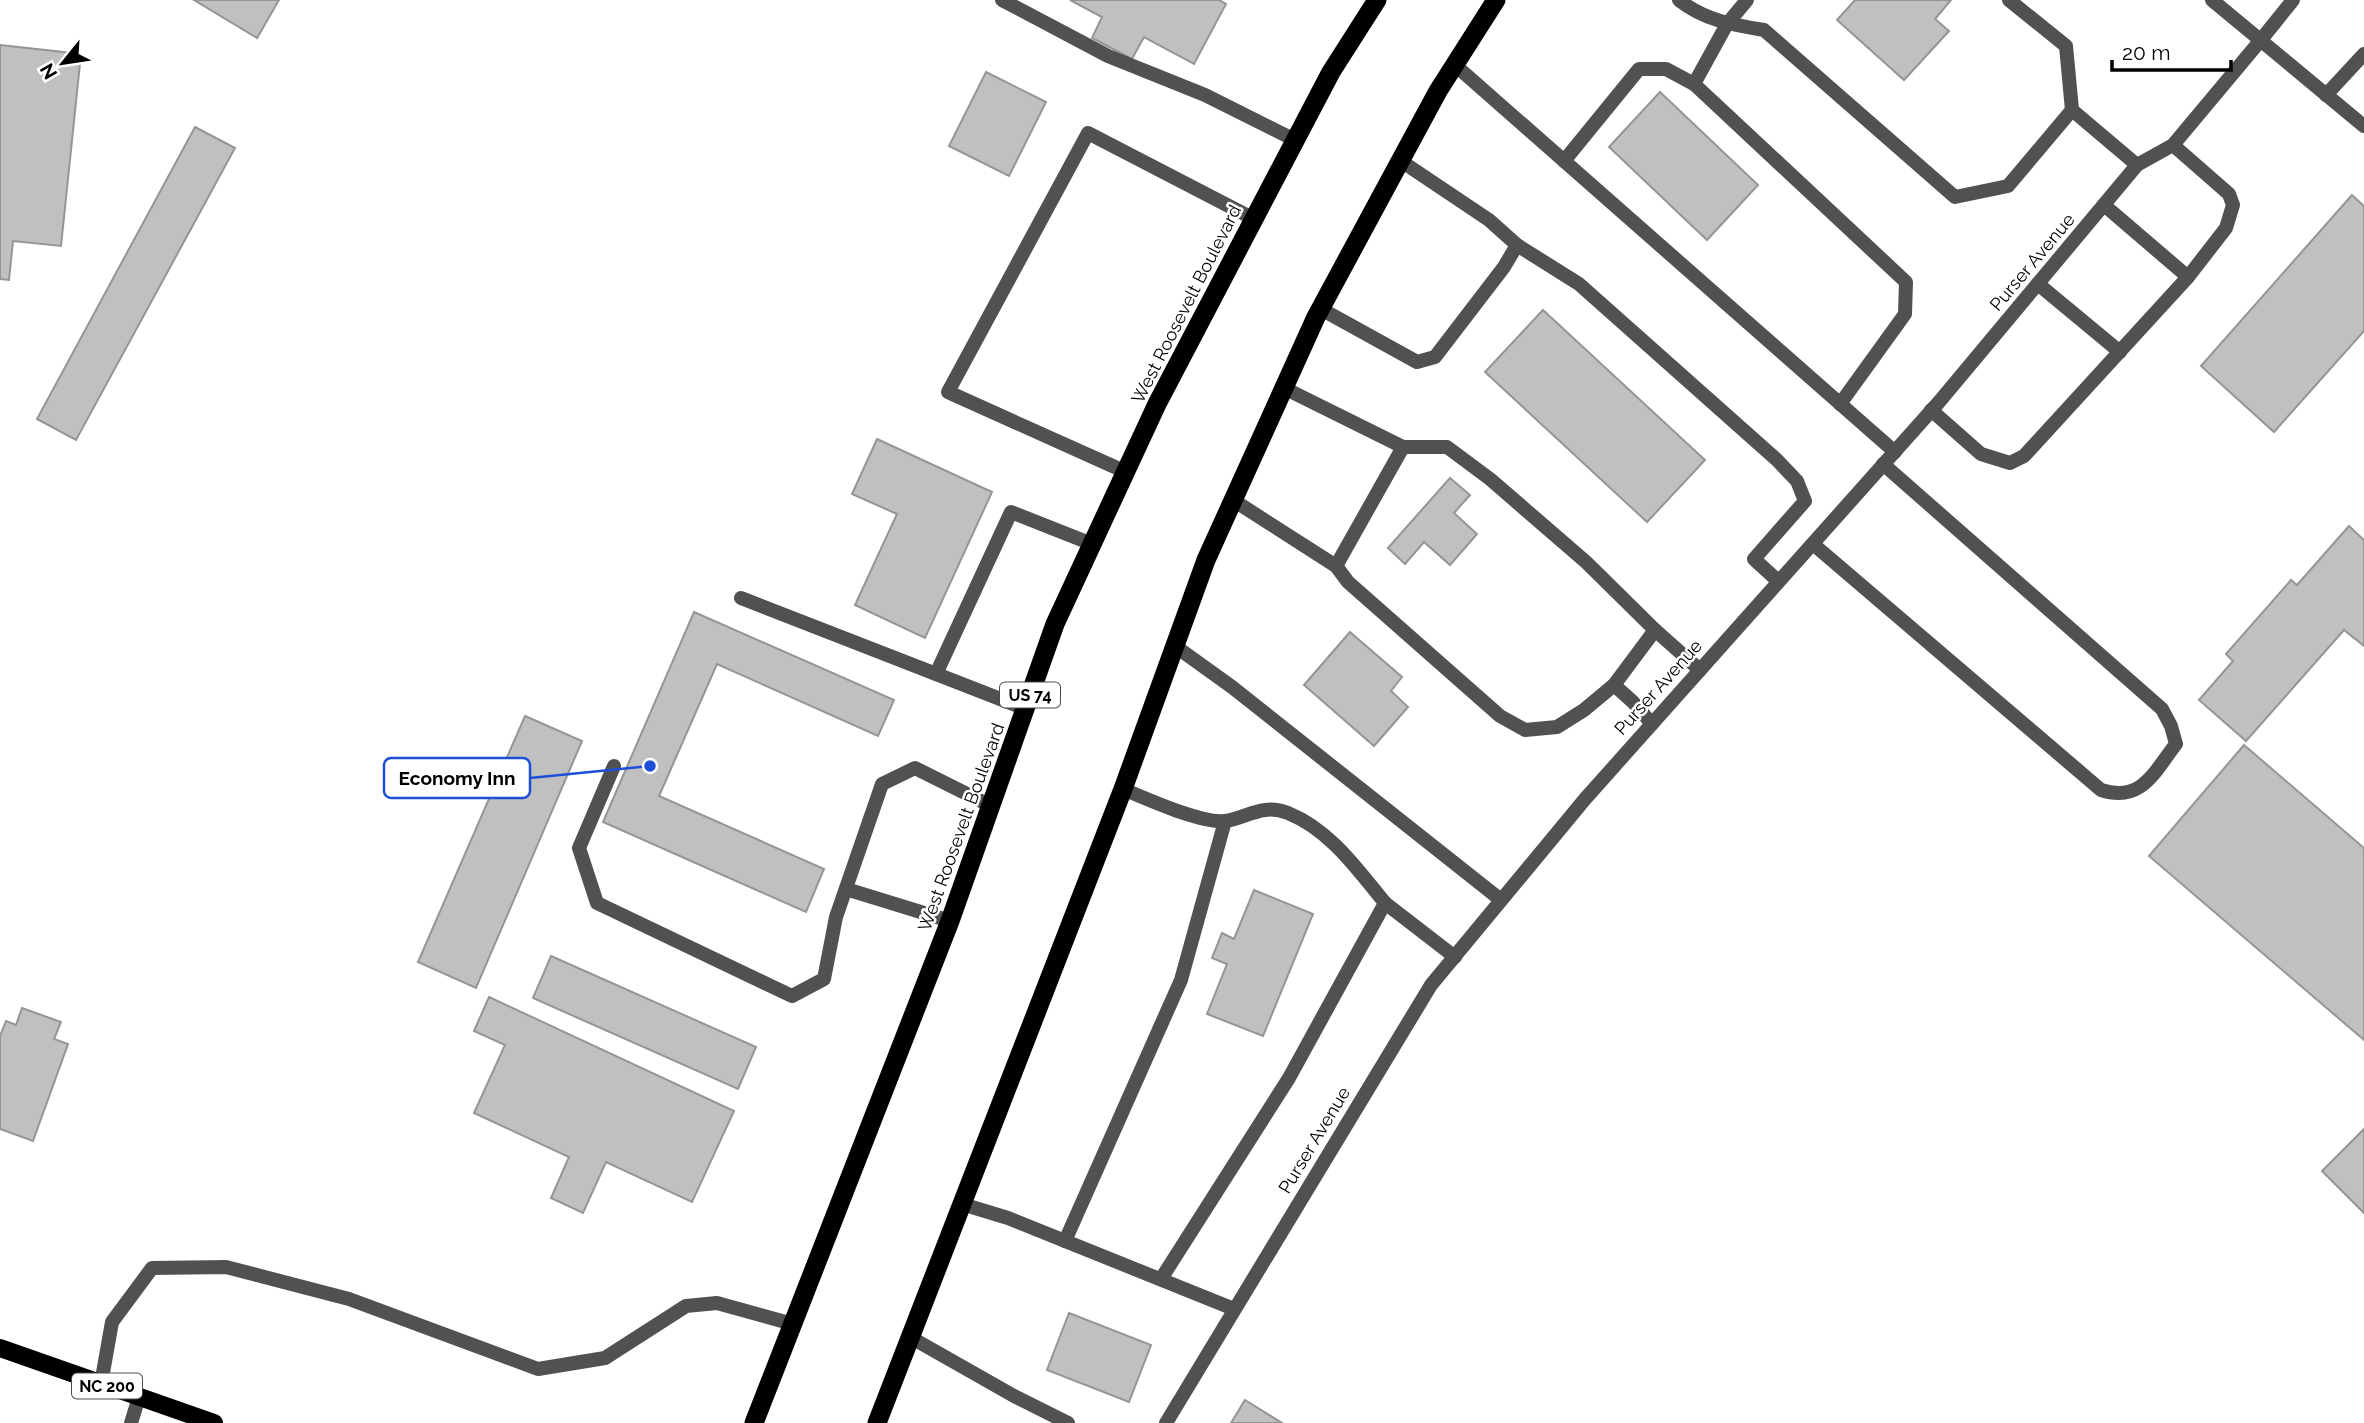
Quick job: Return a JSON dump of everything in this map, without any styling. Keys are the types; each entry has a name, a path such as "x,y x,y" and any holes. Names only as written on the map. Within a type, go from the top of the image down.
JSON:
{"highway":[{"name":"West Roosevelt Boulevard","path":"754,1423 950,921 1055,624 1157,404 1331,72 1377,0"},
{"path":"877,1423 1123,789 1206,561 1321,309 1455,65 1496,0"}],"main road":[{"name":"NC 200","path":"0,1348 214,1423"}],"street":[{"path":"1002,0 1108,57 1205,95 1295,140"},
{"path":"1679,0 1693,11 1727,24 1764,30 1955,197 2008,186 2072,110"},
{"path":"1694,84 1727,24 1747,0"},
{"path":"2009,0 2066,46 2072,110 2137,165"},
{"path":"2212,0 2364,126"},
{"name":"Purser Avenue","path":"1166,1423 1431,985 1585,799 1895,452 2137,165 2173,145 2293,0"},
{"path":"2326,95 2364,54"},
{"path":"1455,65 1895,452"},
{"path":"1564,162 1640,69 1666,69 1694,84 1906,282 1905,314 1840,404"},
{"path":"1126,472 948,392 1088,133 1254,219"},
{"path":"1931,410 1981,454 2010,463 2024,456 2120,352 2188,277 2226,228 2233,205 2229,194 2173,145"},
{"path":"1401,161 1489,220 1517,245 1579,284 1797,481 1805,501 1754,559 1778,582"},
{"path":"2104,205 2188,277"},
{"path":"1321,309 1417,362 1435,357 1496,278 1517,245"},
{"path":"2038,284 2120,352"},
{"path":"1284,388 1403,447 1447,447 1490,479 1586,562 1700,670"},
{"path":"1336,566 1403,447"},
{"path":"1813,544 2101,790 2115,795 2138,790 2176,744 2162,709 1883,464"},
{"path":"1233,500 1336,566 1348,582 1500,716 1525,730 1557,727 1584,710 1614,685 1655,630"},
{"path":"936,674 1011,512 1092,544"},
{"path":"741,598 1026,709"},
{"path":"1175,646 1243,696 1502,900"},
{"path":"1614,685 1651,724"},
{"path":"614,766 579,848 597,903 792,996 824,979 836,917 882,783 915,768 991,806"},
{"path":"1123,789 1204,818 1225,821 1256,810 1286,812 1332,839 1385,903 1455,957"},
{"path":"1065,1241 1181,980 1225,821"},
{"path":"846,889 950,921"},
{"path":"1161,1279 1289,1078 1385,903"},
{"path":"962,1204 1008,1218 1234,1309"},
{"path":"101,1384 112,1322 152,1268 226,1268 349,1299 538,1368 605,1358 686,1306 717,1303 793,1324"},
{"path":"911,1337 1014,1396 1068,1423"},
{"path":"131,1423 139,1397"}],"building":[{"path":"194,0 279,0 257,38"},
{"path":"1070,0 1219,0 1226,4 1194,64 1144,37 1132,59 1092,38 1102,17"},
{"path":"1855,0 1951,0 1935,19 1949,31 1904,80 1837,20"},
{"path":"0,45 81,54 61,246 13,241 9,280 0,279"},
{"path":"986,72 1046,102 1009,176 949,146"},
{"path":"1660,92 1758,185 1707,240 1609,147"},
{"path":"195,127 235,148 76,440 37,419"},
{"path":"2352,195 2364,206 2364,331 2274,432 2201,366"},
{"path":"1543,310 1705,460 1647,522 1485,372"},
{"path":"877,439 992,492 925,638 855,605 897,514 852,494"},
{"path":"1450,478 1470,495 1454,513 1477,534 1450,565 1424,542 1405,564 1388,548"},
{"path":"2349,526 2364,540 2364,646 2344,630 2246,741 2199,700 2233,661 2226,654 2291,580 2297,585"},
{"path":"694,612 894,700 878,736 717,664 659,796 824,869 806,912 603,822"},
{"path":"1350,632 1402,677 1391,691 1408,707 1374,746 1304,685"},
{"path":"525,716 582,741 476,988 418,962"},
{"path":"2244,745 2364,848 2364,1040 2149,856"},
{"path":"1254,890 1313,914 1263,1036 1207,1014 1227,964 1212,958 1222,933 1234,939"},
{"path":"551,956 756,1047 738,1089 533,998"},
{"path":"489,997 734,1111 692,1202 606,1162 583,1213 551,1198 569,1157 474,1113 505,1045 474,1031"},
{"path":"22,1008 61,1022 54,1039 68,1044 33,1141 0,1129 0,1036 6,1021 16,1025"},
{"path":"2364,1129 2364,1213 2322,1171"},
{"path":"1069,1313 1151,1345 1129,1402 1047,1370"},
{"path":"1245,1400 1282,1423 1231,1423"}],"place":[{"name":"Economy Inn","path":"650,766"}]}
